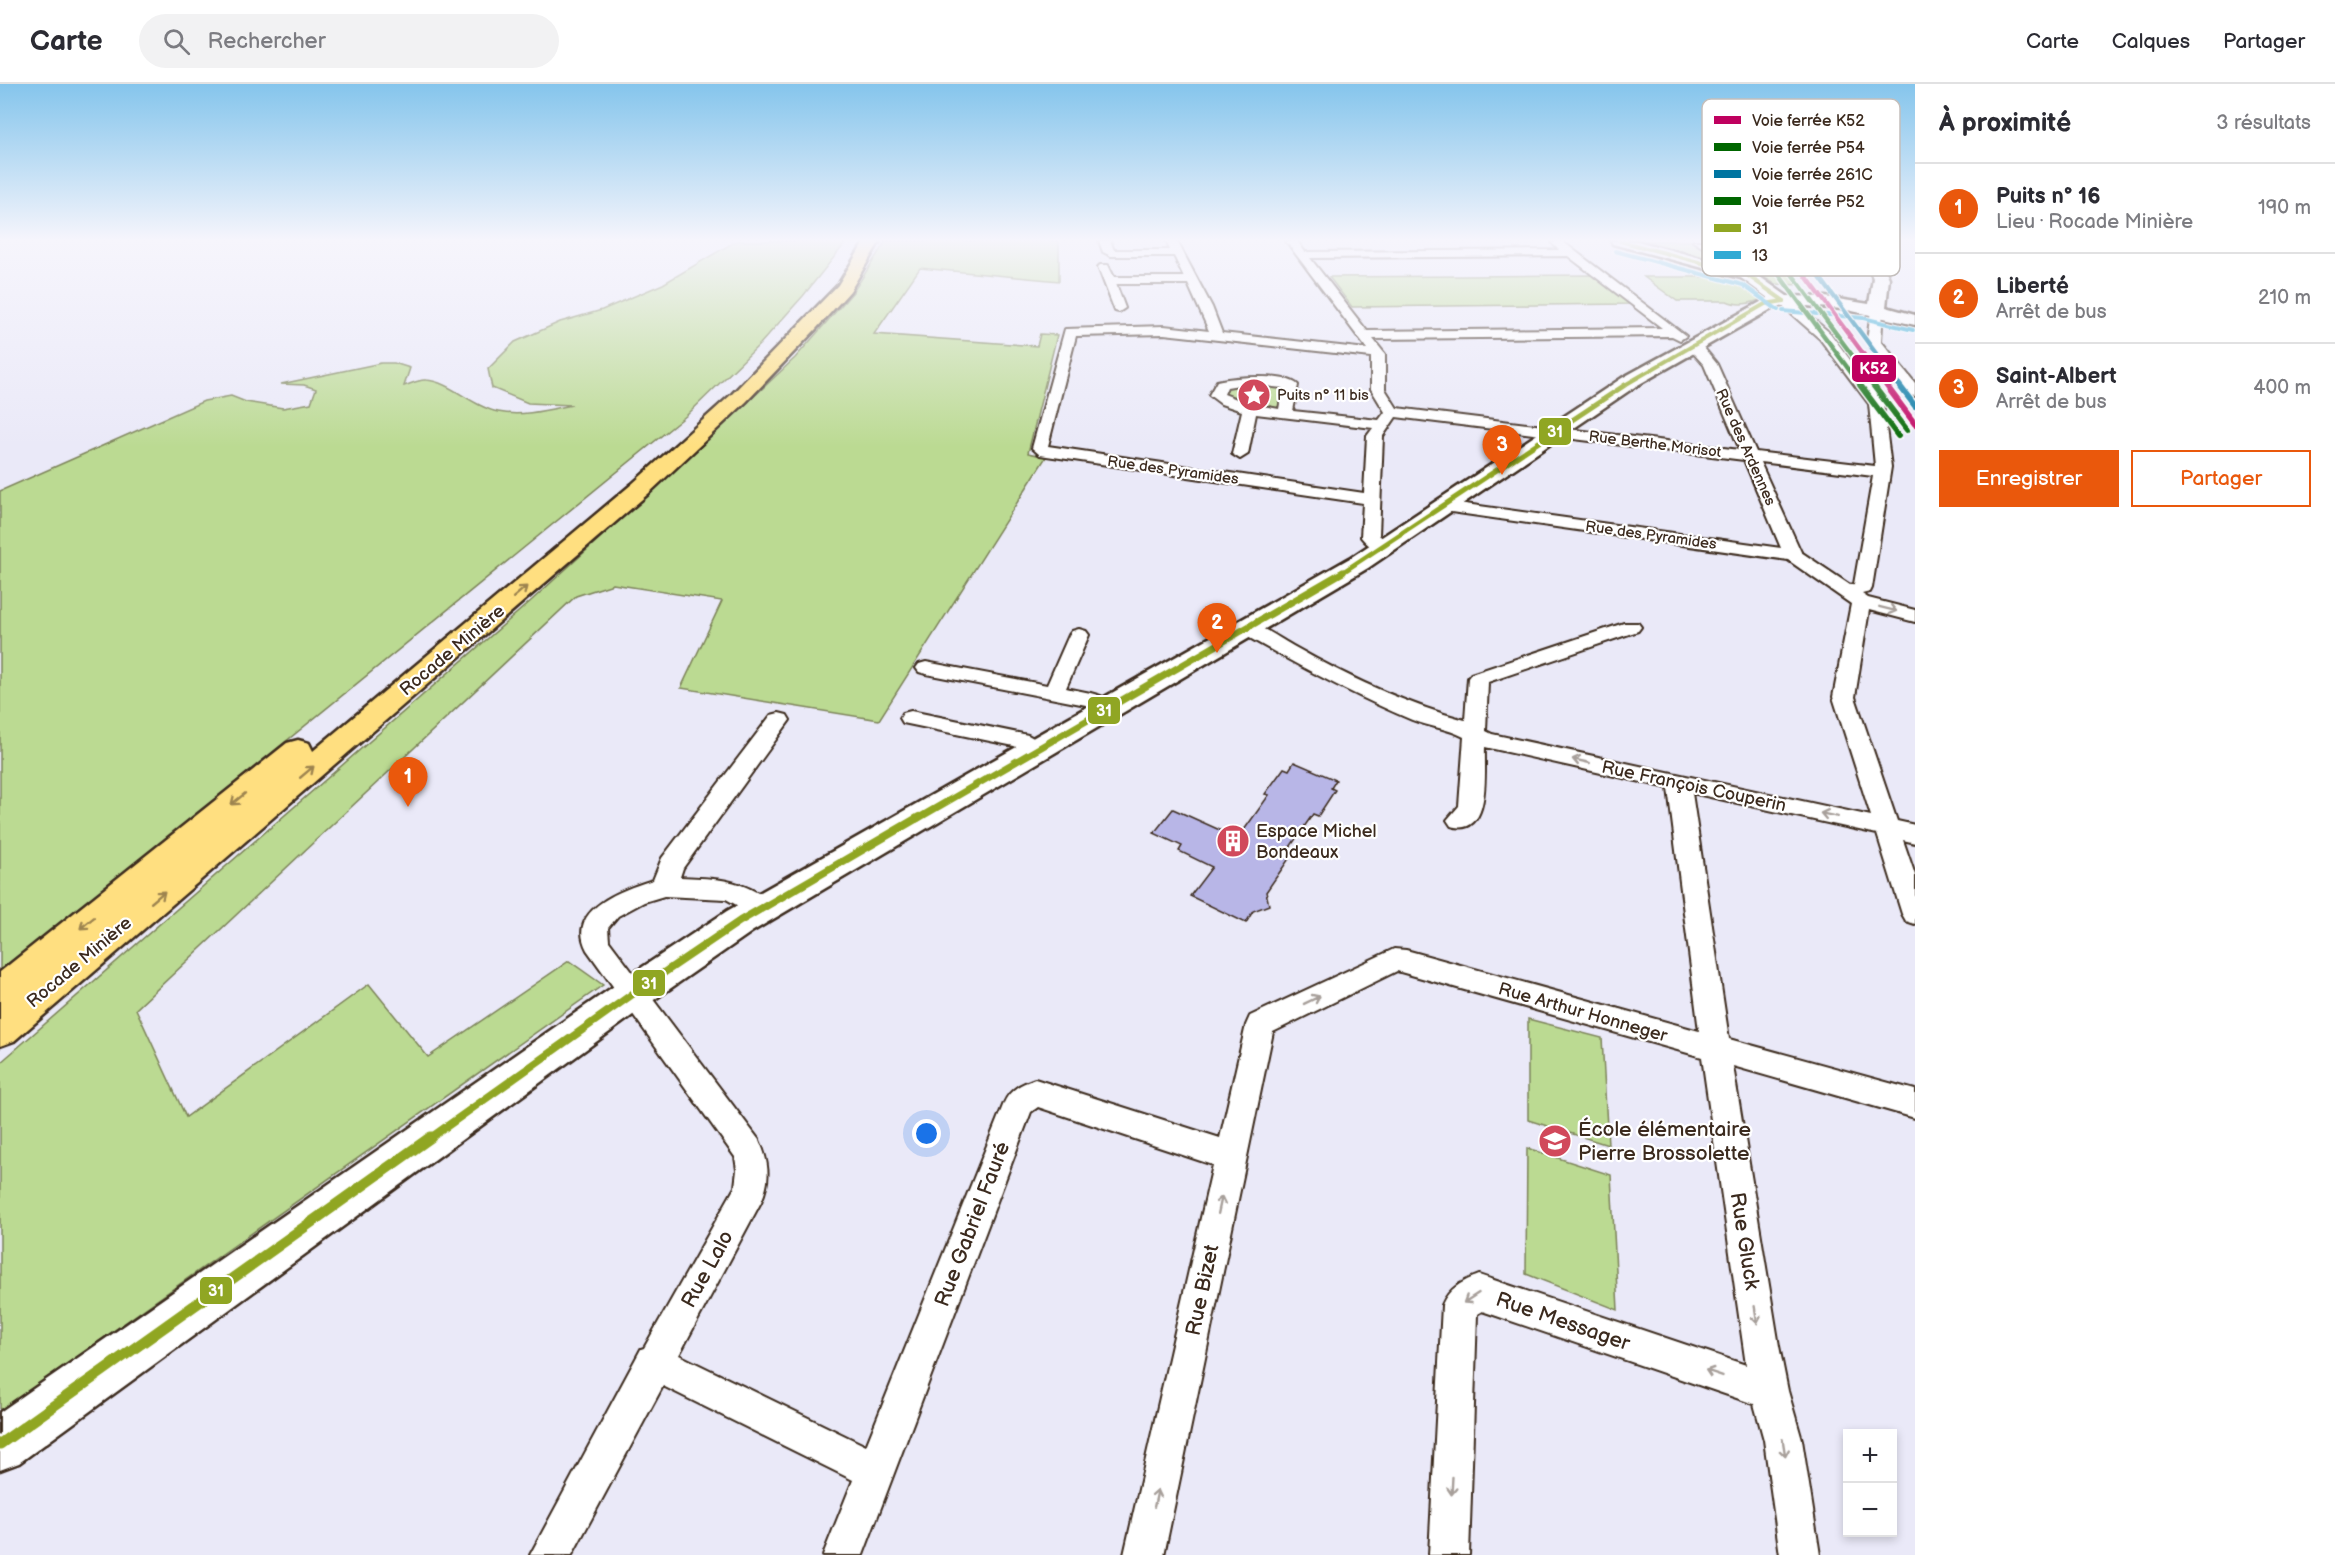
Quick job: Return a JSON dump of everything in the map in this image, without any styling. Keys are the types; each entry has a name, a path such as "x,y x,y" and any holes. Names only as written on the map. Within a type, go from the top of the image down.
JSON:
{"highway":[{"name":"Rocade Minière","path":"0,994 625,479 728,387 772,345 804,310"},
{"name":"Rocade Minière","path":"0,1029 390,703 640,489 740,398 825,310"}],"street":[{"path":"1207,310 1217,336 1378,354"},
{"path":"1344,310 1378,354 1378,389 1388,418 1375,436 1370,537 1384,547"},
{"name":"Rue des Ardennes","path":"1645,310 1699,351 1710,364 1793,555"},
{"path":"0,1444 634,993 763,908 1384,547 1686,341 1753,310"},
{"path":"1794,310 1825,336 1850,366 1876,404 1882,472 1863,588 1854,596 1844,697 1915,914"},
{"path":"1873,310 1915,320"},
{"path":"1877,310 1874,342 1915,392"},
{"name":"Rue des Pyramides","path":"1217,336 1164,330 1088,330 1068,333 1040,448 1046,452 1372,499"},
{"path":"1364,335 1686,341"},
{"name":"Rue Berthe Morisot","path":"1285,413 1291,385 1245,380 1227,382 1219,387 1216,395 1230,404 1250,409 1285,413 1388,418 1554,431 1882,472"},
{"path":"1240,454 1250,409"},
{"name":"Rue des Pyramides","path":"1444,506 1793,555 1854,596 1915,616"},
{"path":"1459,820 1471,809 1478,678 1631,627"},
{"name":"Rue François Couperin","path":"1245,628 1301,660 1421,716 1451,723 1486,740 1915,834"},
{"path":"1054,693 1079,635"},
{"path":"926,668 1092,700 1106,708"},
{"path":"911,718 1020,740 1036,749"},
{"path":"763,908 731,890 664,886 671,865 779,720"},
{"name":"Rue Gluck","path":"1679,783 1716,1049 1770,1391 1783,1440 1800,1555"},
{"name":"Rue Lalo","path":"550,1555 750,1191 754,1176 753,1161 747,1150 596,943 595,926 609,909 635,895 664,886"},
{"name":"Rue Arthur Honneger","path":"1260,1025 1394,960 1416,964 1915,1104"},
{"name":"Rue Bizet","path":"1144,1555 1260,1025"},
{"name":"Rue Gabriel Fauré","path":"843,1555 1019,1103 1035,1092 1231,1156"},
{"name":"Rue Messager","path":"1449,1555 1460,1305 1479,1292 1770,1391"},
{"path":"654,1362 875,1472"}],"green space":[{"path":"602,310 791,310 760,344 687,415 0,974 0,491 204,401 231,396 246,402 283,408 311,403 316,389 304,385 281,384 381,363 394,363 410,368 404,386 421,380 435,381 479,405 498,412 526,413 572,405 528,403 492,388 488,369 515,342 560,322"},
{"path":"837,310 891,310 874,334 1037,346 1040,334 1057,335 1028,453 1046,457 879,720 681,688 722,601 613,584 576,596 136,1009 186,1117 369,984 428,1057 569,961 603,985 0,1411 0,1063 532,600 795,358"},
{"path":"1243,383 1281,387 1284,390 1279,410 1241,405 1223,396 1227,386"},
{"path":"1528,1019 1602,1038 1608,1145 1528,1120"},
{"path":"1527,1148 1611,1175 1618,1310 1526,1274"}],"building":[{"name":"Espace Michel Bondeaux","path":"1294,762 1336,780 1331,788 1335,790 1318,816 1313,814 1288,850 1293,853 1266,892 1269,905 1253,911 1246,923 1190,896 1212,867 1179,851 1182,846 1154,833 1173,809 1233,836 1239,828 1244,830 1269,795 1265,794 1284,768 1289,770"}],"rail line":[{"name":"P52","path":"1805,310 1898,436"},
{"name":"P54","path":"1818,310 1907,430"},
{"name":"K52","path":"1831,310 1915,424"},
{"name":"261C","path":"1844,310 1915,406"}],"transit line":[{"name":"31","path":"0,1444 634,993 740,921 1359,563 1629,382 1755,310"},
{"name":"13","path":"1783,311 1863,318 1913,330"}],"place":[{"name":"Puits n° 11 bis","path":"1254,395"},
{"name":"Saint-Albert","path":"1502,475"},
{"name":"Liberté","path":"1217,653"},
{"name":"Puits n° 16","path":"408,807"},
{"name":"Espace Michel Bondeaux","path":"1233,841"},
{"name":"École élémentaire Pierre Brossolette","path":"1555,1141"}]}
